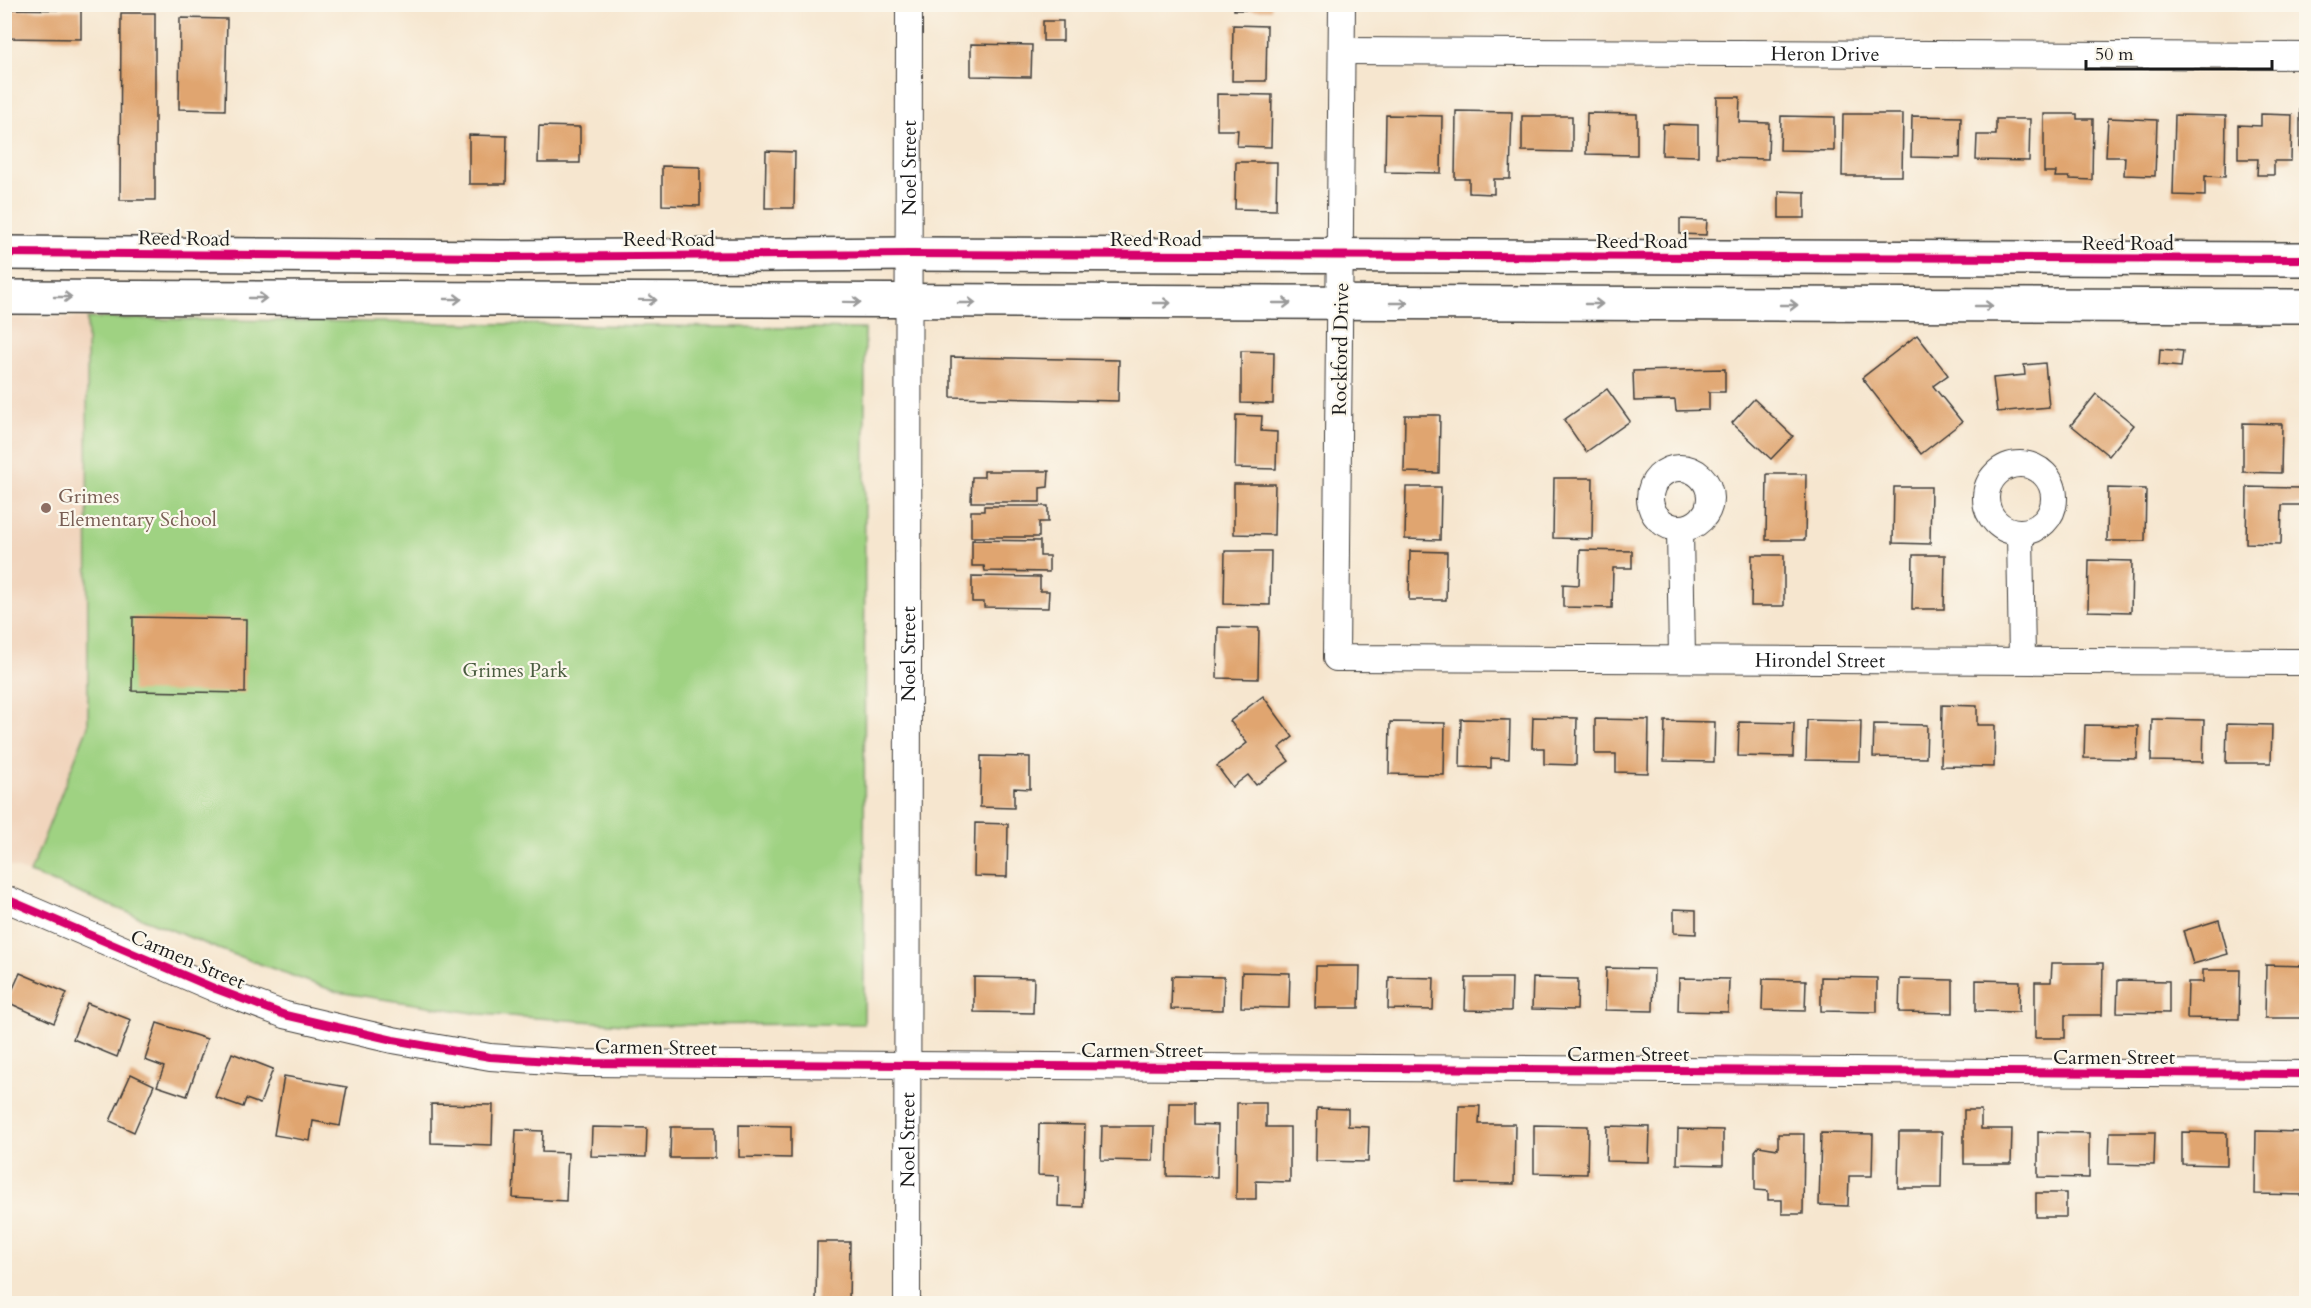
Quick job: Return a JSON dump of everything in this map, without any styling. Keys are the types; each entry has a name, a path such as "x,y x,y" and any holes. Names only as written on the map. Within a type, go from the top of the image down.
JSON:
{"street":[{"name":"Noel Street","path":"907,1304 909,4"},
{"name":"Rockford Drive","path":"1336,658 1342,4"},
{"name":"Heron Drive","path":"1343,51 2307,56"},
{"name":"Reed Road","path":"14,253 500,257 909,254 2307,260"},
{"path":"14,253 14,297 908,303 2307,306"},
{"path":"498,299 500,257"},
{"path":"1887,305 1888,258"},
{"path":"1680,529 1682,659"},
{"path":"2020,532 2022,660"},
{"name":"Hirondel Street","path":"1336,658 2307,662"},
{"name":"Carmen Street","path":"4,898 216,989 285,1016 393,1040 490,1057 581,1063 2307,1074"}],"shaded area":[{"name":"Grimes Elementary School","path":"4,318 87,318 88,726 30,873 4,864"}],"green space":[{"name":"Grimes Park","path":"87,318 865,329 864,1024 640,1025 480,1014 337,992 216,948 30,873 88,726"}],"building":[{"path":"1234,4 1272,4 1271,10 1234,10"},
{"path":"4,9 81,10 81,39 4,38"},
{"path":"121,13 155,13 155,200 120,200"},
{"path":"180,18 227,19 225,110 179,109"},
{"path":"1043,21 1063,21 1063,41 1043,41"},
{"path":"1233,25 1267,26 1266,81 1232,81"},
{"path":"971,44 1032,45 1031,77 971,76"},
{"path":"2300,81 2306,81 2306,148 2300,148"},
{"path":"1217,94 1272,95 1271,147 1237,146 1238,130 1217,130"},
{"path":"1717,97 1740,97 1739,122 1769,123 1768,159 1716,158"},
{"path":"1456,111 1512,112 1510,179 1494,179 1494,194 1469,193 1469,179 1455,179"},
{"path":"1587,113 1637,114 1637,155 1586,154"},
{"path":"1843,114 1903,114 1902,176 1842,176"},
{"path":"2044,114 2077,114 2077,119 2093,119 2092,180 2055,177 2056,172 2044,172"},
{"path":"2261,114 2292,115 2291,161 2274,161 2274,175 2257,175 2258,159 2238,159 2238,125 2261,126"},
{"path":"1386,115 1442,116 1441,173 1385,172"},
{"path":"2175,115 2226,116 2225,177 2205,176 2205,196 2173,195"},
{"path":"1522,116 1572,116 1572,152 1522,151"},
{"path":"1781,116 1834,117 1834,151 1780,150"},
{"path":"1912,116 1961,117 1960,158 1911,157"},
{"path":"2108,118 2157,120 2155,176 2124,175 2125,157 2106,157"},
{"path":"1996,119 2030,119 2029,161 1976,160 1977,135 1996,135"},
{"path":"1663,124 1698,125 1698,156 1662,155"},
{"path":"539,126 580,127 580,163 538,163"},
{"path":"469,135 507,136 506,184 469,184"},
{"path":"766,151 795,152 794,208 765,208"},
{"path":"1236,162 1277,162 1276,210 1235,209"},
{"path":"662,166 700,167 700,206 662,205"},
{"path":"1779,191 1805,192 1805,218 1779,218"},
{"path":"1680,219 1707,220 1706,235 1680,234"},
{"path":"1917,335 1948,375 1933,386 1962,422 1921,454 1862,378"},
{"path":"2160,349 2183,351 2181,367 2159,365"},
{"path":"1241,351 1274,352 1273,404 1241,403"},
{"path":"951,357 1119,360 1118,401 951,397"},
{"path":"2045,363 2049,407 1997,412 1993,378 2025,375 2024,365"},
{"path":"1725,369 1725,392 1709,392 1709,410 1676,411 1675,400 1634,401 1633,371"},
{"path":"1607,389 1630,421 1586,452 1564,420"},
{"path":"2096,394 2134,425 2109,456 2071,425"},
{"path":"1754,399 1793,436 1771,459 1732,423"},
{"path":"1236,415 1262,416 1261,431 1277,432 1276,469 1235,468"},
{"path":"1405,415 1440,415 1439,473 1404,472"},
{"path":"2243,423 2282,424 2281,473 2243,472"},
{"path":"984,471 1049,471 1048,487 1040,488 1040,502 971,502 972,477 984,477"},
{"path":"1767,474 1806,474 1805,540 1766,540"},
{"path":"1554,478 1593,478 1592,539 1553,538"},
{"path":"1234,484 1275,484 1274,535 1234,534"},
{"path":"1406,487 1441,487 1440,540 1405,539"},
{"path":"1894,487 1931,487 1930,544 1893,543"},
{"path":"2247,487 2301,488 2301,505 2282,505 2281,544 2246,543"},
{"path":"2108,488 2146,489 2145,541 2107,541"},
{"path":"984,506 1048,506 1048,522 1039,522 1039,537 971,537 971,511 984,511"},
{"path":"972,540 1040,541 1040,556 1049,556 1049,572 985,571 984,566 972,566"},
{"path":"1580,550 1632,551 1632,568 1613,568 1612,608 1563,607 1563,584 1579,585"},
{"path":"1225,551 1271,551 1270,605 1224,604"},
{"path":"1410,551 1447,552 1446,600 1409,600"},
{"path":"1752,555 1784,555 1784,606 1751,606"},
{"path":"1913,555 1945,555 1944,609 1912,609"},
{"path":"2089,560 2132,561 2131,612 2088,611"},
{"path":"972,576 1040,577 1040,591 1049,591 1048,608 984,607 984,602 972,602"},
{"path":"133,617 246,619 245,693 132,691"},
{"path":"1218,627 1259,628 1258,679 1217,678"},
{"path":"1263,696 1293,737 1279,748 1289,761 1256,785 1248,775 1232,787 1217,766 1247,743 1230,721"},
{"path":"1942,705 1977,706 1977,725 1995,725 1994,767 1941,766"},
{"path":"1533,717 1577,718 1576,765 1544,764 1544,748 1532,748"},
{"path":"1461,719 1510,720 1509,759 1491,758 1491,768 1460,767"},
{"path":"1595,719 1649,720 1648,773 1616,772 1616,754 1595,754"},
{"path":"2152,719 2204,720 2203,762 2151,761"},
{"path":"1807,720 1861,721 1860,761 1806,760"},
{"path":"1665,721 1715,722 1714,762 1664,761"},
{"path":"1390,722 1445,723 1444,775 1389,774"},
{"path":"1739,722 1794,723 1793,757 1738,756"},
{"path":"1874,724 1927,725 1926,758 1873,757"},
{"path":"2227,724 2272,725 2271,763 2226,763"},
{"path":"2085,725 2138,726 2137,759 2084,758"},
{"path":"981,756 1030,757 1030,789 1014,788 1014,808 980,807"},
{"path":"975,823 1008,824 1007,877 974,876"},
{"path":"1674,909 1696,910 1696,934 1674,933"},
{"path":"2219,920 2228,954 2193,964 2183,931"},
{"path":"2052,963 2103,963 2102,1015 2065,1015 2065,1038 2035,1038 2035,982 2051,982"},
{"path":"2266,965 2305,966 2305,1018 2265,1018"},
{"path":"1316,966 1360,966 1359,1008 1315,1008"},
{"path":"1606,968 1654,969 1653,1011 1605,1010"},
{"path":"2203,970 2240,970 2239,1019 2187,1018 2188,982 2203,982"},
{"path":"1242,972 1290,973 1289,1008 1241,1007"},
{"path":"20,973 67,993 54,1023 7,1002"},
{"path":"1172,976 1224,977 1223,1010 1171,1009"},
{"path":"974,977 1034,978 1033,1013 974,1012"},
{"path":"1389,977 1434,978 1433,1010 1388,1009"},
{"path":"1821,977 1877,978 1877,1012 1821,1011"},
{"path":"1466,978 1512,978 1511,1011 1465,1010"},
{"path":"1533,978 1578,979 1577,1010 1532,1009"},
{"path":"1679,978 1729,979 1728,1012 1678,1011"},
{"path":"1763,979 1806,980 1805,1011 1762,1010"},
{"path":"1900,979 1953,980 1953,1013 1899,1012"},
{"path":"1976,980 2020,981 2019,1012 1976,1011"},
{"path":"2118,980 2169,981 2169,1013 2117,1012"},
{"path":"87,1003 131,1020 117,1057 73,1039"},
{"path":"157,1023 207,1039 187,1096 157,1086 164,1067 145,1060"},
{"path":"232,1053 273,1069 260,1104 246,1099 243,1107 215,1097"},
{"path":"131,1074 154,1085 134,1132 110,1121"},
{"path":"284,1076 347,1087 340,1126 313,1121 310,1141 274,1135"},
{"path":"1169,1103 1194,1103 1194,1124 1218,1125 1217,1177 1167,1176"},
{"path":"1237,1103 1266,1103 1266,1127 1290,1127 1290,1182 1256,1181 1256,1199 1236,1199"},
{"path":"431,1104 493,1105 492,1145 431,1143"},
{"path":"1459,1106 1480,1106 1479,1124 1515,1124 1514,1184 1457,1183"},
{"path":"1317,1108 1348,1109 1348,1126 1369,1127 1368,1162 1316,1161"},
{"path":"1964,1110 1981,1110 1981,1129 2012,1129 2011,1164 1964,1164"},
{"path":"1039,1124 1085,1125 1083,1207 1058,1206 1059,1176 1038,1175"},
{"path":"739,1125 791,1126 791,1158 739,1157"},
{"path":"1534,1125 1588,1126 1587,1174 1534,1173"},
{"path":"1102,1126 1154,1126 1153,1161 1101,1160"},
{"path":"1607,1126 1650,1127 1649,1162 1606,1161"},
{"path":"592,1127 647,1128 646,1157 591,1156"},
{"path":"671,1127 715,1127 715,1158 670,1158"},
{"path":"1678,1129 1723,1130 1723,1165 1677,1164"},
{"path":"516,1130 543,1131 542,1152 568,1153 566,1201 513,1198"},
{"path":"2256,1131 2306,1132 2306,1195 2255,1194"},
{"path":"1899,1132 1942,1132 1941,1188 1898,1188"},
{"path":"2038,1132 2089,1133 2089,1178 2038,1177"},
{"path":"2110,1132 2155,1132 2154,1165 2109,1164"},
{"path":"2182,1132 2227,1133 2227,1165 2182,1164"},
{"path":"1821,1133 1873,1134 1872,1176 1849,1176 1848,1206 1819,1205"},
{"path":"1778,1134 1804,1134 1803,1214 1782,1214 1782,1200 1768,1200 1768,1191 1755,1190 1755,1151 1759,1146 1778,1149"},
{"path":"2036,1193 2066,1193 2066,1217 2036,1217"},
{"path":"817,1242 850,1242 849,1304 816,1304"}],"cycle path":[{"path":"4,253 500,257 909,254 2306,259"},
{"path":"4,898 216,989 285,1015 393,1040 490,1057 581,1063 2306,1074"}],"place":[{"name":"Grimes Elementary School","path":"46,508"}]}
